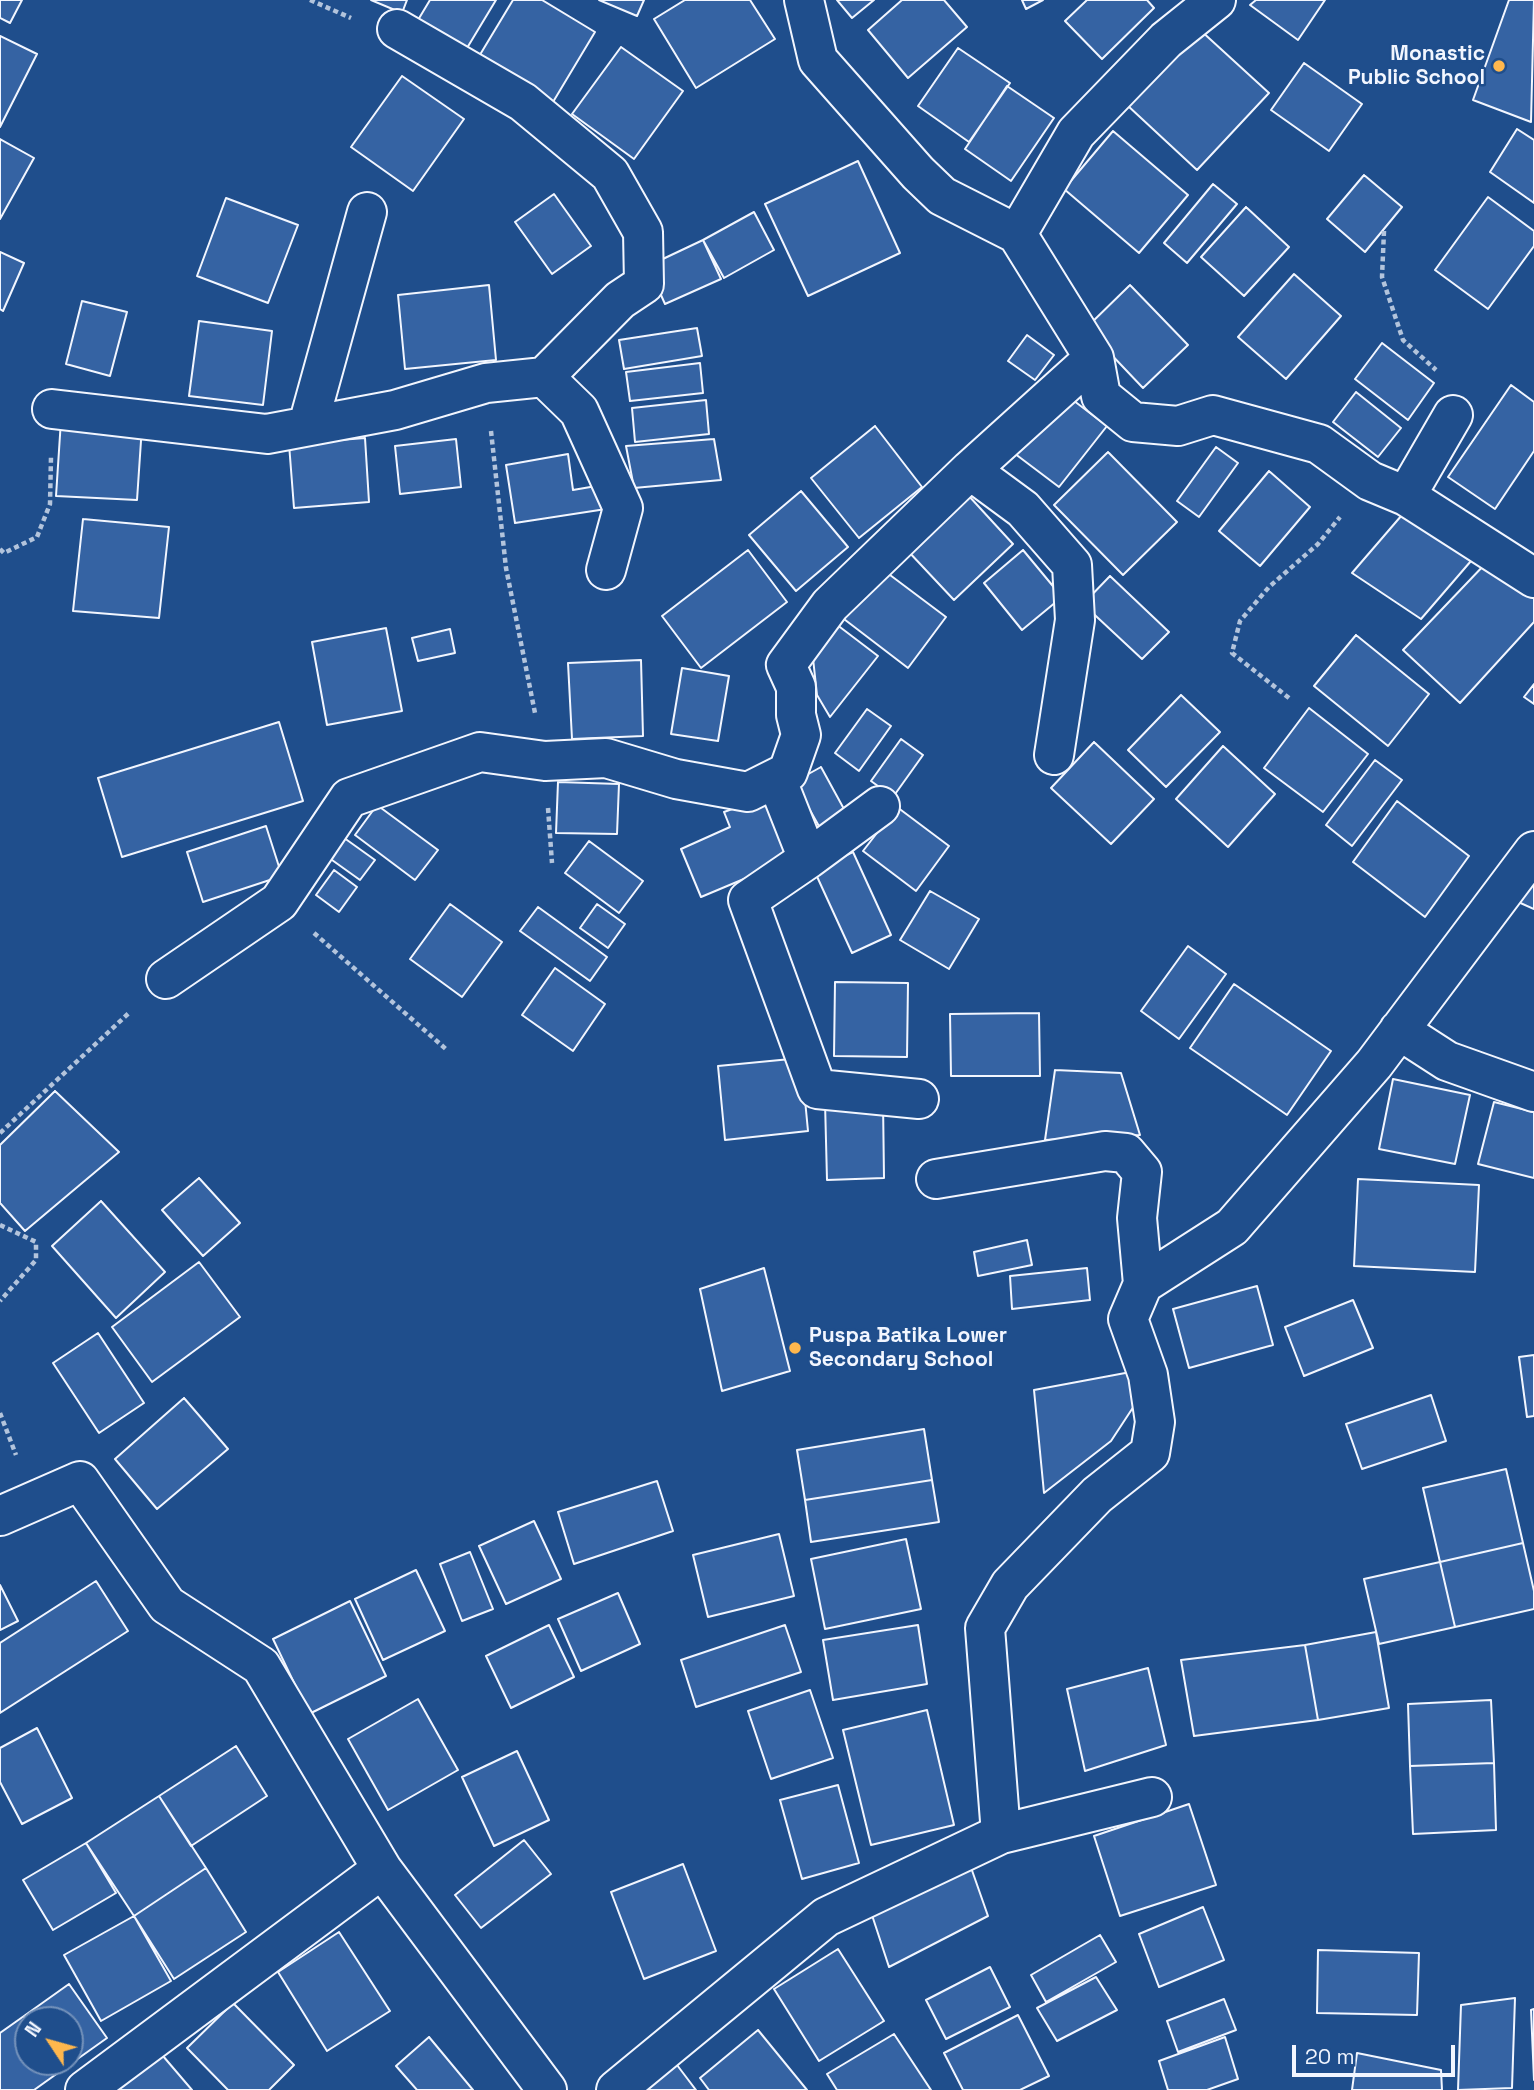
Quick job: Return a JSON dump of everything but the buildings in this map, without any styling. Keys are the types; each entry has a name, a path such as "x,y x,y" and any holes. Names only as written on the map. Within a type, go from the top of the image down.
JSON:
{"street":[{"path":"804,0 818,60 918,173 942,196 1017,234 1094,358 1101,396 1133,422 1178,426 1213,415 1318,444 1370,481 1406,496 1534,578"},
{"path":"1017,234 1076,133 1166,40 1216,0"},
{"path":"52,409 267,434 395,410 486,383 544,377 620,300 644,284 643,232 610,174 533,110 397,29"},
{"path":"308,425 367,212"},
{"path":"166,979 279,902 349,798 480,752 545,761 606,758 676,779 748,792 788,772 801,735 796,715 796,687 786,664 830,605 970,470 1094,358"},
{"path":"544,377 579,411 623,508 606,570"},
{"path":"1406,496 1453,415"},
{"path":"970,470 1023,509 1072,565 1075,620 1054,755"},
{"path":"776,778 808,859"},
{"path":"880,806 748,900 817,1089 919,1099"},
{"path":"1143,1284 1232,1227 1374,1065 1534,851"},
{"path":"1399,1030 1447,1061 1534,1092"},
{"path":"936,1179 1105,1151 1126,1153 1142,1172 1137,1218 1143,1284 1128,1320 1148,1375 1156,1422 1150,1453 1097,1495 1010,1585 985,1628 1001,1834"},
{"path":"0,1516 80,1481 167,1605 261,1666 382,1869 547,2090"},
{"path":"616,2090 827,1917 1001,1834 1152,1797"},
{"path":"85,2090 382,1869"}],"path":[{"path":"1384,231 1382,276 1403,340 1444,376 1453,415"},
{"path":"486,383 506,568 545,761 552,863"},
{"path":"0,549 4,553 37,537 50,504 52,409"},
{"path":"1289,698 1232,653 1241,621 1269,587 1318,544 1370,481"},
{"path":"279,902 447,1050"},
{"path":"0,1133 166,979"},
{"path":"0,1225 36,1242 36,1260 0,1300"}],"place":[{"name":"Monastic Public School","path":"1499,66"},
{"name":"Puspa Batika Lower Secondary School","path":"795,1348"}]}
